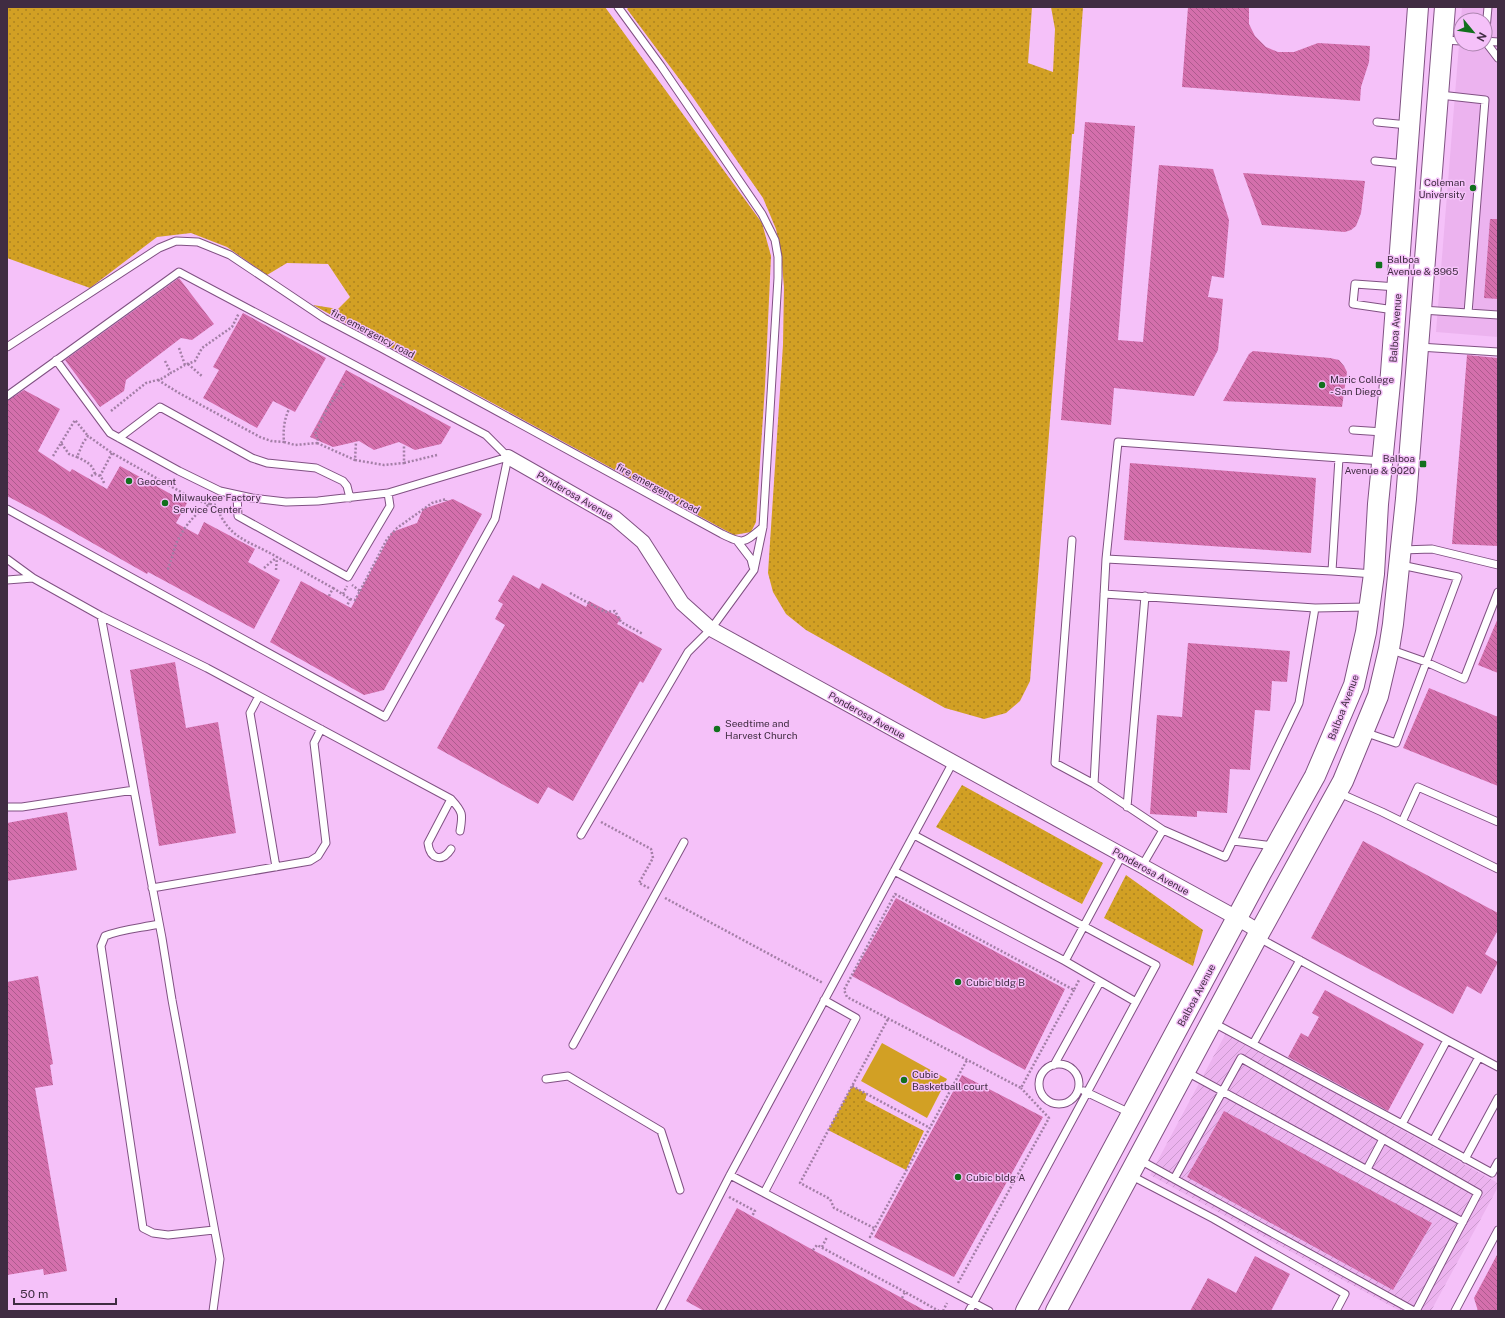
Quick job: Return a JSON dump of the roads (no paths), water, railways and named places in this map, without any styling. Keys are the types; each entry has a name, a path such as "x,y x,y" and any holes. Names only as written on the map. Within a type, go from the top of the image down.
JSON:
{"main road":[{"name":"Balboa Avenue","path":"1026,1311 1315,776 1354,685 1366,632 1374,574 1398,287 1418,7"},
{"path":"1060,1308 1258,935 1343,782 1378,696 1389,650 1400,557 1438,95 1452,41 1445,7"},
{"path":"1394,331 1419,338"}],"street":[{"name":"Ponderosa Avenue","path":"508,457 615,518 643,542 682,603 711,629 1237,918 1258,935"}],"lane":[{"path":"581,835 688,652 711,629 754,570 763,527 778,278 778,257 775,240 762,214 662,66 618,7"},
{"path":"1438,95 1485,100 1468,313"},
{"path":"1377,122 1410,125"},
{"path":"1375,161 1407,164"},
{"name":"fire emergency road","path":"7,347 159,248 176,241 198,242 230,255 324,318 383,348 671,507 738,542 751,559 754,570"},
{"path":"7,396 180,272 486,435 508,457"},
{"path":"1396,310 1353,304 1355,284 1398,287"},
{"path":"1421,310 1498,315"},
{"path":"1419,338 1498,352"},
{"path":"56,360 110,433 179,471 220,491 237,495 286,502 350,498 388,493 508,457"},
{"path":"118,438 160,407 252,458 267,463 316,468 327,472 343,481 347,486 350,498"},
{"path":"1353,430 1386,432"},
{"path":"1094,784 1106,559 1118,442 1383,461"},
{"path":"7,509 385,717 496,519 508,457"},
{"path":"1332,571 1339,458"},
{"path":"237,495 238,516 348,577 390,506 388,493"},
{"path":"738,542 749,539 763,527"},
{"path":"1072,540 1055,763 1094,784 1163,830 1226,856 1299,703 1315,608"},
{"path":"1400,557 1432,549 1498,565"},
{"path":"1364,732 1396,743 1458,577 1400,557"},
{"path":"7,559 33,578 100,616 207,668 451,799 460,809 462,819 460,831"},
{"path":"1106,559 1374,574"},
{"path":"7,580 33,578"},
{"path":"1389,650 1426,662 1464,679 1498,592"},
{"path":"1104,594 1315,608 1370,607"},
{"path":"1127,807 1145,596"},
{"path":"100,616 134,790 159,924 170,994 220,1259 213,1311"},
{"path":"259,696 250,713 276,867"},
{"path":"152,888 310,861 318,856 326,843 314,743 321,729"},
{"path":"660,1311 730,1175 953,762"},
{"path":"1402,822 1418,787 1498,822"},
{"path":"7,807 22,807 134,790"},
{"path":"1337,792 1498,869"},
{"path":"451,799 428,843 429,849 433,855 438,858 448,855 451,849"},
{"path":"1142,866 1163,830"},
{"path":"914,835 1156,966 969,1311"},
{"path":"1233,841 1276,847"},
{"path":"573,1045 684,842"},
{"path":"1065,961 1122,855"},
{"path":"894,871 1065,961 1136,1002"},
{"path":"159,924 116,932 105,936 101,946 143,1228 153,1233 168,1235 214,1230"},
{"path":"1258,935 1300,960 1498,1067"},
{"path":"1253,1044 1300,960"},
{"path":"1054,1065 1100,982"},
{"path":"764,1193 856,1018 824,1000"},
{"path":"1212,1021 1492,1173 1498,1162"},
{"path":"1402,1124 1447,1040"},
{"path":"1433,1141 1479,1057"},
{"path":"1134,1167 1174,1179 1415,1311 1478,1193 1241,1058 1174,1179"},
{"path":"1066,1064 1072,1068 1079,1079 1078,1089 1074,1098 1069,1102 1056,1104 1045,1098 1042,1093 1040,1080 1046,1069 1054,1065 1066,1064"},
{"path":"1185,1071 1463,1222"},
{"path":"546,1079 568,1076 661,1131 680,1190"},
{"path":"1078,1089 1088,1092 1132,1114"},
{"path":"1466,1158 1498,1098"},
{"path":"1366,1169 1384,1139"},
{"path":"1134,1167 1214,1219 1345,1294 1336,1311"},
{"path":"730,1175 989,1311"},
{"path":"1454,1311 1498,1230"}],"place":[{"name":"Coleman University","path":"1473,188"},
{"name":"Balboa Avenue & 8965","path":"1379,265"},
{"name":"Maric College - San Diego","path":"1322,385"},
{"name":"Balboa Avenue & 9020","path":"1423,464"},
{"name":"Geocent","path":"129,481"},
{"name":"Milwaukee Factory Service Center","path":"165,503"},
{"name":"Seedtime and Harvest Church","path":"717,729"},
{"name":"Cubic bldg B","path":"958,982"},
{"name":"Cubic Basketball court","path":"904,1080"},
{"name":"Cubic bldg A","path":"958,1177"}]}
